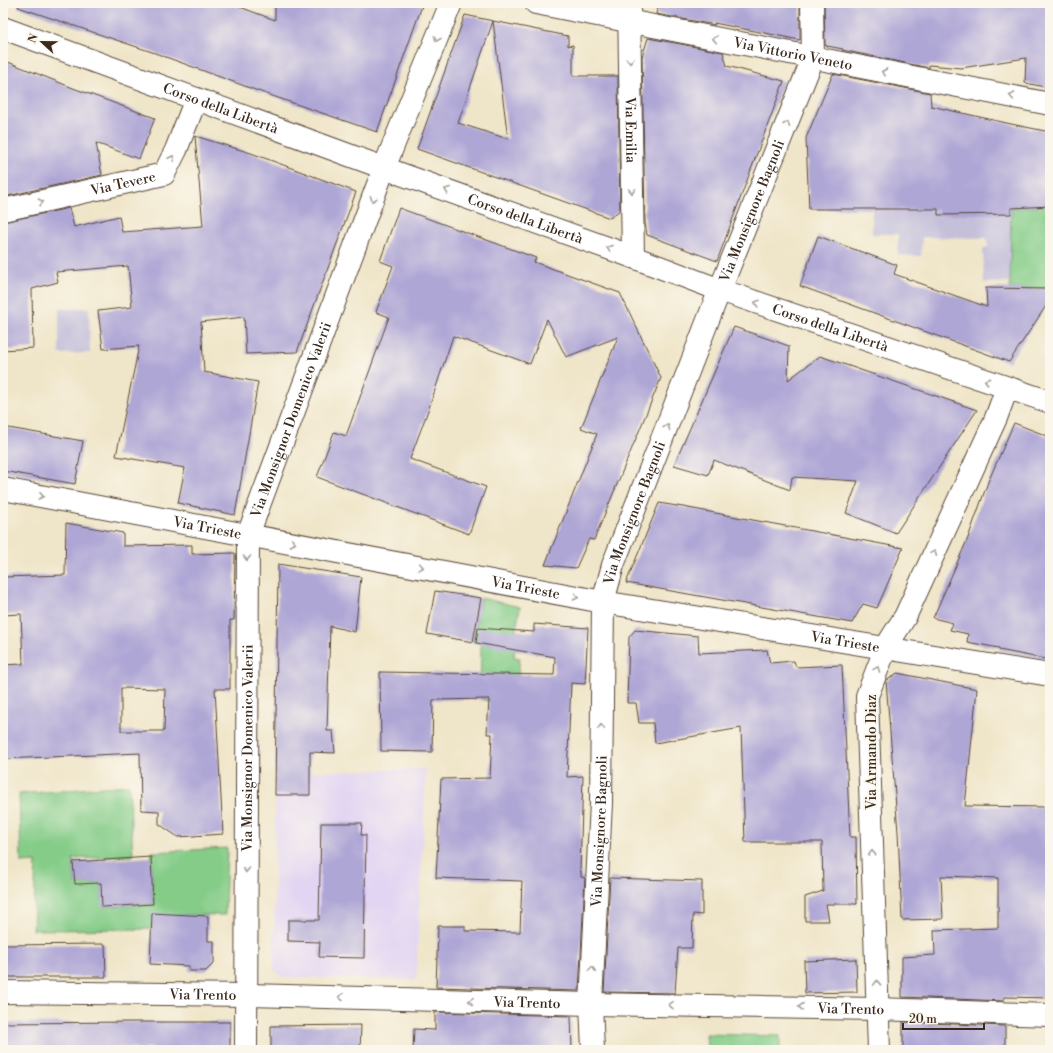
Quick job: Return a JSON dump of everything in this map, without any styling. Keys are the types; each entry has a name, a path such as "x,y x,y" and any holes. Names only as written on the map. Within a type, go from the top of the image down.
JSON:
{"street":[{"name":"Via Monsignor Domenico Valerii","path":"246,1050 248,534 384,168 451,3"},
{"name":"Via Vittorio Veneto","path":"536,3 629,12 813,58 1050,104"},
{"name":"Via Monsignore Bagnoli","path":"593,1050 591,1004 600,804 603,602 613,565 720,290 813,58 812,3"},
{"name":"Via Emilia","path":"629,12 634,257"},
{"name":"Corso della Libertà","path":"3,28 384,168 634,257 720,290 1050,402"},
{"name":"Via Tevere","path":"3,210 164,174 176,150 196,99"},
{"name":"Via Armando Diaz","path":"880,1050 877,1009 867,696 886,647 905,617 996,418 1007,388"},
{"name":"Via Trieste","path":"3,489 603,602 886,647 1050,675"},
{"name":"Via Trento","path":"3,992 246,995 591,1004 877,1009 1050,1015"}],"shaded area":[{"path":"872,209 938,209 938,215 1011,214 1010,282 984,283 983,248 988,247 987,238 922,237 921,256 898,255 898,234 872,234"},
{"path":"89,308 90,353 59,354 59,309"},
{"path":"426,769 416,980 281,977 274,969 275,795 310,795 310,772","holes":["362,823 361,835 366,835 364,958 319,957 320,942 288,941 288,920 319,920 321,832 336,833"]}],"green space":[{"path":"1050,206 1050,289 1010,289 1011,208"},
{"path":"481,598 520,607 514,657 520,658 515,702 489,701 480,699 481,643 473,642"},
{"path":"129,785 133,856 73,859 75,884 101,883 103,907 153,904 152,852 227,848 225,915 163,915 160,929 33,930 36,862 21,863 19,794"},
{"path":"706,1034 780,1036 780,1050 707,1050"}],"building":[{"path":"19,3 229,3 275,20 275,3 423,3 377,132 258,91 155,53 18,7"},
{"path":"659,3 800,3 800,40 714,23 715,25 656,14"},
{"path":"824,3 1050,3 1050,88 1025,83 1026,58 961,68 929,65 929,68 827,46 825,45"},
{"path":"465,15 568,36 568,46 573,45 573,76 618,76 620,210 610,218 417,149","holes":["493,21 508,139 458,123"]},
{"path":"648,38 723,52 727,66 784,81 717,261 647,235 645,223 642,57"},
{"path":"3,60 73,88 155,118 139,159 96,143 102,175 3,197"},
{"path":"833,74 930,93 931,106 1050,132 1050,206 1011,208 1011,214 938,215 938,209 809,209 806,138"},
{"path":"195,136 251,153 356,192 297,352 246,354 244,317 201,322 204,372 258,382 235,515 178,503 185,468 116,456 139,346 103,349 98,311 132,307 128,266 56,272 58,282 32,289 33,348 3,350 3,222 69,208 74,227 119,216 122,232 203,226"},
{"path":"399,208 536,258 534,262 620,293 661,378 594,540 589,539 576,568 545,565 597,434 581,428 618,337 566,357 547,319 530,364 453,336 410,459 486,487 469,534 317,477 334,432 346,436 389,317 376,312 393,266 380,261"},
{"path":"818,236 897,265 894,274 987,307 986,288 1050,289 1050,300 1009,362 800,286"},
{"path":"734,327 789,346 788,380 820,356 977,410 896,533 846,513 858,481 792,477 790,490 714,460 708,475 674,465"},
{"path":"1014,423 1050,437 1050,660 967,642 968,634 950,630 953,623 933,618 968,538 988,482"},
{"path":"3,427 83,441 75,484 3,471"},
{"path":"659,503 903,548 877,608 863,604 852,623 626,583"},
{"path":"66,523 123,533 123,546 192,545 192,554 235,553 234,620 230,620 230,689 215,689 223,834 178,837 159,824 159,811 141,810 140,753 3,759 3,665 23,664 21,614 3,615 3,577 65,575","holes":["121,688 165,689 164,731 121,731"]},
{"path":"278,564 361,577 355,632 330,626 327,731 333,731 335,753 310,752 310,795 275,795"},
{"path":"435,591 481,598 473,642 427,634"},
{"path":"534,624 588,628 585,684 571,683 567,777 583,776 580,871 581,877 585,878 579,991 436,987 438,926 465,926 465,931 520,932 522,881 436,878 441,779 490,778 492,734 487,734 489,699 433,700 432,752 381,751 380,672 554,675 555,657 476,643 478,628 534,632"},
{"path":"635,630 698,636 699,653 767,650 770,663 794,661 796,667 842,665 850,837 856,837 857,904 826,904 829,921 805,921 805,897 823,891 822,842 745,842 741,728 655,743 653,723 639,723 636,703 627,703 629,637"},
{"path":"897,673 977,689 965,806 1050,807 1050,998 1004,997 1004,1001 902,997 902,957 935,955 934,930 998,928 998,878 941,876 943,919 902,920 898,832 886,681"},
{"path":"321,823 362,823 361,835 366,835 364,958 319,957 320,942 288,941 288,920 319,920"},
{"path":"151,857 153,904 102,907 101,883 75,884 73,862"},
{"path":"610,878 702,881 702,915 693,914 692,948 678,948 675,993 604,992"},
{"path":"152,913 208,916 208,941 214,941 214,963 206,971 189,971 189,966 150,964"},
{"path":"105,944 106,977 3,977 3,945"},
{"path":"856,959 857,992 805,993 804,961"},
{"path":"435,1012 571,1016 572,1050 413,1050 414,1029 435,1030"},
{"path":"230,1022 230,1050 151,1050 151,1048 106,1048 106,1050 3,1050 3,1023"},
{"path":"903,1022 1005,1026 1005,1050 903,1050"},
{"path":"361,1025 360,1050 271,1050 271,1026"}]}
